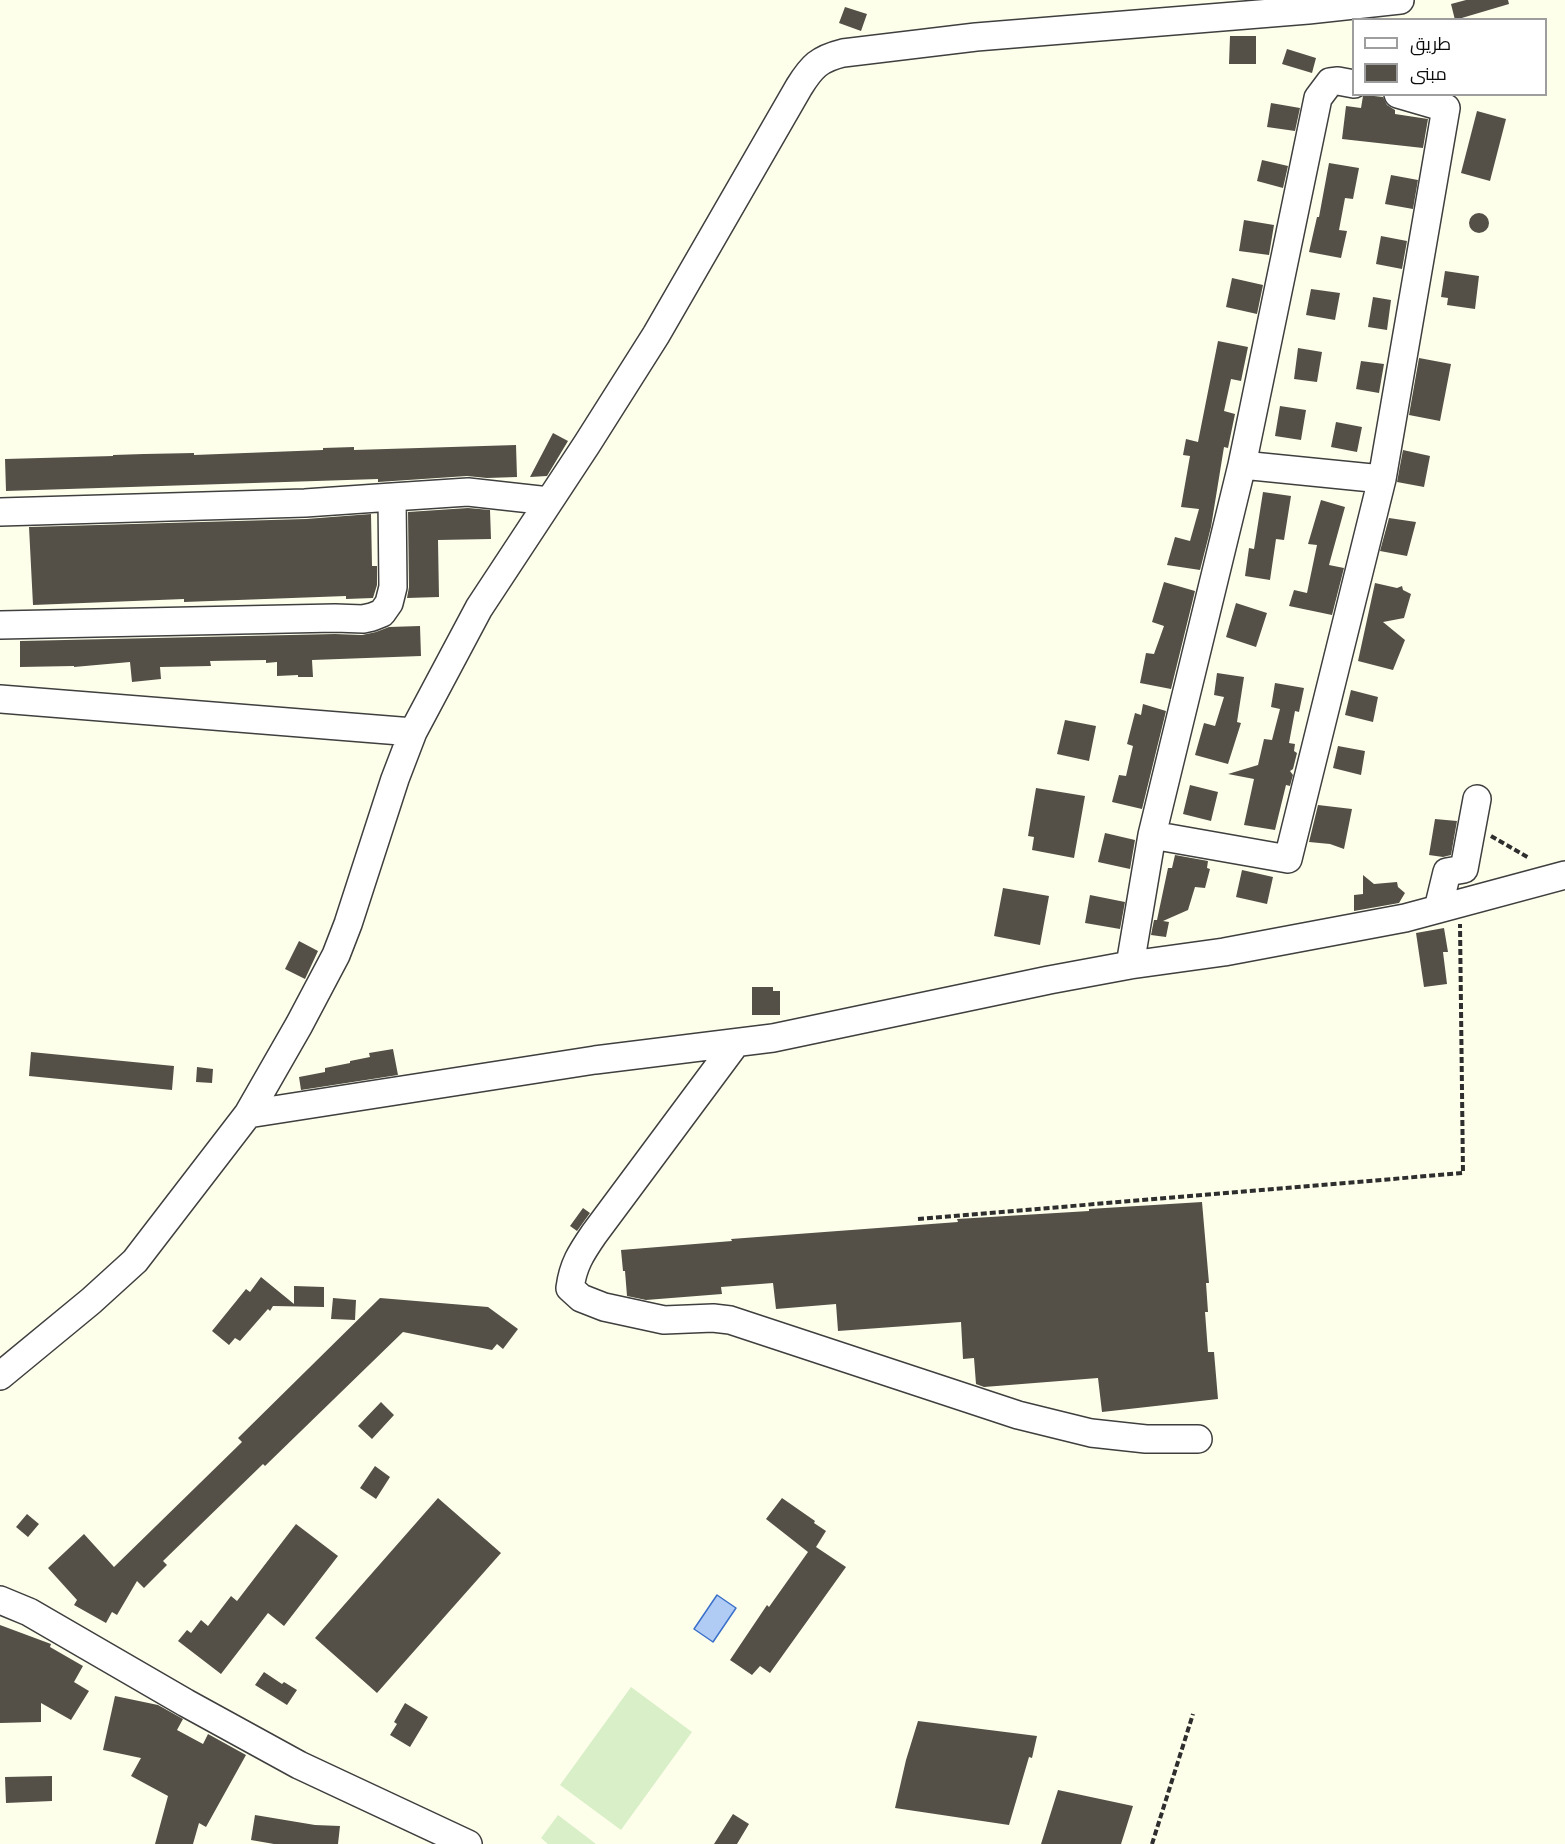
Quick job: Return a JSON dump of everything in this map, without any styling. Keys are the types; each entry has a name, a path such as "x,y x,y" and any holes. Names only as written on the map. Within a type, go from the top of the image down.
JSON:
{"street":[{"path":"0,1376 91,1301 135,1261 248,1114 336,955 413,732 479,609 656,334 808,73 817,63 843,53 976,37 1308,10 1400,0"},
{"path":"1130,965 1152,835 1242,465 1318,98 1330,82 1352,84"},
{"path":"1152,835 1288,859 1382,479 1446,108 1405,96"},
{"path":"1242,465 1382,479"},
{"path":"0,512 305,502 468,492 549,501"},
{"path":"0,625 363,619 372,617 382,613 389,603 393,587 392,498"},
{"path":"0,699 413,732"},
{"path":"1449,906 1447,872 1464,869 1475,812"},
{"path":"248,1114 595,1060 773,1038 1039,982 1405,918 1565,874"},
{"path":"736,1043 577,1260 571,1274 570,1288 581,1298 604,1307 664,1320 713,1318 730,1320 1018,1415 1091,1433 1146,1439 1198,1439"},
{"path":"0,1600 29,1612 299,1765 468,1844"}],"path":[{"path":"1475,812 1529,858"},
{"path":"918,1219 1463,1173 1449,906"},
{"path":"1152,1844 1193,1714"}],"green space":[{"path":"631,1687 692,1732 621,1830 560,1785"},
{"path":"558,1815 596,1844 548,1844 541,1838"}],"water":[{"path":"717,1595 736,1608 713,1642 694,1629"}],"building":[{"path":"1466,0 1508,0 1509,4 1462,18 1454,18 1451,4"},
{"path":"845,7 867,14 861,31 839,23"},
{"path":"1230,36 1256,36 1256,64 1229,64"},
{"path":"1287,49 1316,58 1312,73 1282,64"},
{"path":"1363,96 1383,97 1387,105 1395,110 1395,114 1428,119 1423,148 1342,139 1346,106 1361,108"},
{"path":"1271,103 1300,108 1295,131 1267,127"},
{"path":"1477,111 1506,119 1490,181 1461,173"},
{"path":"1262,160 1288,166 1283,188 1257,181"},
{"path":"1329,163 1359,168 1353,199 1345,198 1339,230 1347,231 1341,258 1309,252 1317,217 1319,217"},
{"path":"1391,175 1418,180 1413,209 1385,204"},
{"path":"1479,213 1486,216 1489,223 1486,230 1479,233 1472,230 1469,223 1472,216"},
{"path":"1244,220 1274,225 1269,255 1239,251"},
{"path":"1381,236 1407,241 1402,269 1376,264"},
{"path":"1445,271 1479,276 1475,309 1447,305 1448,298 1441,297"},
{"path":"1232,278 1263,285 1257,314 1226,307"},
{"path":"1311,289 1340,293 1335,320 1306,315"},
{"path":"1373,297 1391,300 1387,330 1368,327"},
{"path":"1218,341 1248,347 1241,381 1231,379 1224,411 1235,414 1228,448 1224,447 1211,527 1200,570 1167,565 1175,537 1190,541 1199,509 1181,507 1190,456 1183,455 1186,439 1198,442"},
{"path":"1298,348 1322,352 1317,382 1294,379"},
{"path":"1419,358 1451,364 1440,421 1409,415"},
{"path":"1361,361 1384,364 1379,393 1356,389"},
{"path":"1280,406 1306,410 1301,440 1275,436"},
{"path":"1336,422 1362,427 1357,452 1331,447"},
{"path":"553,433 568,441 547,476 530,477"},
{"path":"516,445 517,477 467,476 378,482 378,479 6,491 5,459 144,454 194,453 194,455 354,447 354,450"},
{"path":"1403,450 1430,456 1424,487 1397,482"},
{"path":"1263,492 1291,496 1284,540 1276,539 1270,580 1245,576 1249,548 1254,549"},
{"path":"1321,500 1345,507 1329,565 1344,568 1332,615 1289,606 1294,590 1307,593 1317,545 1308,544"},
{"path":"468,508 490,510 491,539 438,540 439,597 407,598 409,587 408,512"},
{"path":"371,514 372,566 377,566 377,585 373,598 346,599 346,596 184,602 184,599 33,605 29,527 306,519"},
{"path":"1389,518 1416,522 1407,556 1380,551"},
{"path":"1164,582 1195,591 1171,689 1140,683 1146,653 1154,654 1164,626 1152,622"},
{"path":"1375,583 1397,588 1402,586 1403,590 1411,594 1404,618 1383,622 1405,640 1393,670 1358,661"},
{"path":"1236,603 1267,613 1256,647 1226,637"},
{"path":"420,626 421,656 312,660 313,677 277,676 277,662 266,663 266,660 210,661 211,666 160,667 161,679 132,682 130,662 74,667 20,667 20,641 362,635 389,627"},
{"path":"1217,673 1244,677 1237,722 1241,723 1228,764 1195,755 1204,723 1215,726 1224,697 1214,695"},
{"path":"1275,683 1304,688 1299,712 1295,711 1289,743 1295,744 1294,751 1297,753 1293,769 1290,771 1293,775 1290,786 1286,785 1275,830 1244,825 1254,779 1228,774 1258,765 1264,739 1272,740 1280,709 1271,707"},
{"path":"1351,690 1378,697 1373,722 1345,715"},
{"path":"1143,704 1166,711 1142,809 1112,802 1119,775 1126,776 1133,746 1127,744 1135,713 1141,715"},
{"path":"1065,720 1096,726 1089,761 1057,754"},
{"path":"1338,746 1365,751 1361,775 1333,768"},
{"path":"1190,785 1218,792 1211,821 1183,814"},
{"path":"1036,788 1085,796 1074,858 1032,850 1034,837 1028,836"},
{"path":"1318,805 1352,809 1344,849 1330,844 1309,842"},
{"path":"1435,819 1457,821 1451,855 1443,857 1429,855"},
{"path":"1105,833 1135,840 1130,869 1098,862"},
{"path":"1175,855 1208,861 1207,868 1210,869 1205,888 1195,887 1188,910 1163,921 1169,922 1166,937 1151,935 1154,920 1157,920 1168,868 1172,868"},
{"path":"1242,870 1273,877 1267,904 1236,897"},
{"path":"1363,875 1374,884 1397,882 1398,887 1405,893 1399,903 1354,911 1354,895 1363,894"},
{"path":"1003,888 1049,896 1040,945 994,936"},
{"path":"1090,895 1125,902 1120,929 1085,923"},
{"path":"1444,928 1448,952 1443,952 1447,984 1424,987 1416,933"},
{"path":"299,941 318,951 305,979 285,969"},
{"path":"752,987 773,987 773,991 780,991 780,1015 752,1015"},
{"path":"393,1049 398,1075 301,1090 299,1077 325,1072 325,1068 370,1057 369,1053"},
{"path":"31,1052 174,1066 172,1090 29,1076"},
{"path":"197,1067 213,1069 212,1083 196,1082"},
{"path":"1202,1202 1209,1283 1206,1283 1208,1312 1205,1312 1208,1352 1214,1352 1218,1399 1102,1412 1098,1378 984,1387 976,1384 974,1358 963,1359 961,1322 838,1331 836,1304 776,1309 773,1283 721,1287 722,1294 646,1300 627,1296 625,1271 623,1271 621,1250 732,1241 731,1239 958,1222 957,1219"},
{"path":"583,1208 590,1213 577,1231 570,1226"},
{"path":"261,1277 294,1304 294,1286 324,1287 324,1307 273,1306 240,1341 235,1338 229,1345 212,1331 246,1289 250,1292"},
{"path":"333,1298 356,1300 355,1320 331,1319"},
{"path":"380,1298 488,1307 518,1329 503,1349 497,1344 492,1350 403,1332 163,1561 167,1565 144,1588 137,1581 117,1615 112,1612 106,1623 74,1605 77,1600 48,1568 84,1534 114,1567 242,1442 238,1438"},
{"path":"381,1402 394,1415 372,1439 358,1426"},
{"path":"375,1466 390,1477 376,1499 360,1488"},
{"path":"438,1498 501,1553 377,1693 315,1638"},
{"path":"782,1498 826,1531 816,1547 846,1567 770,1673 760,1666 752,1675 730,1660 767,1605 769,1607 808,1552 766,1519"},
{"path":"27,1514 39,1524 28,1537 16,1527"},
{"path":"296,1524 338,1556 284,1626 268,1613 221,1674 178,1641 187,1630 191,1633 201,1620 208,1626 231,1596 237,1601"},
{"path":"0,1625 51,1644 50,1647 83,1666 74,1682 89,1691 71,1720 41,1703 41,1722 0,1723"},
{"path":"264,1672 282,1684 284,1682 297,1690 287,1705 255,1685"},
{"path":"115,1696 158,1705 183,1719 177,1730 203,1744 208,1734 246,1755 206,1827 199,1823 193,1844 155,1844 168,1796 131,1776 141,1758 103,1750"},
{"path":"405,1703 428,1717 410,1747 390,1735 397,1724 394,1722"},
{"path":"918,1721 1037,1736 1032,1758 1029,1757 1009,1825 895,1808"},
{"path":"52,1776 52,1801 6,1803 5,1777"},
{"path":"1058,1790 1133,1806 1121,1844 1041,1844"},
{"path":"733,1814 749,1824 737,1844 714,1844"},
{"path":"255,1815 315,1825 340,1826 338,1844 274,1844 251,1840"}]}
